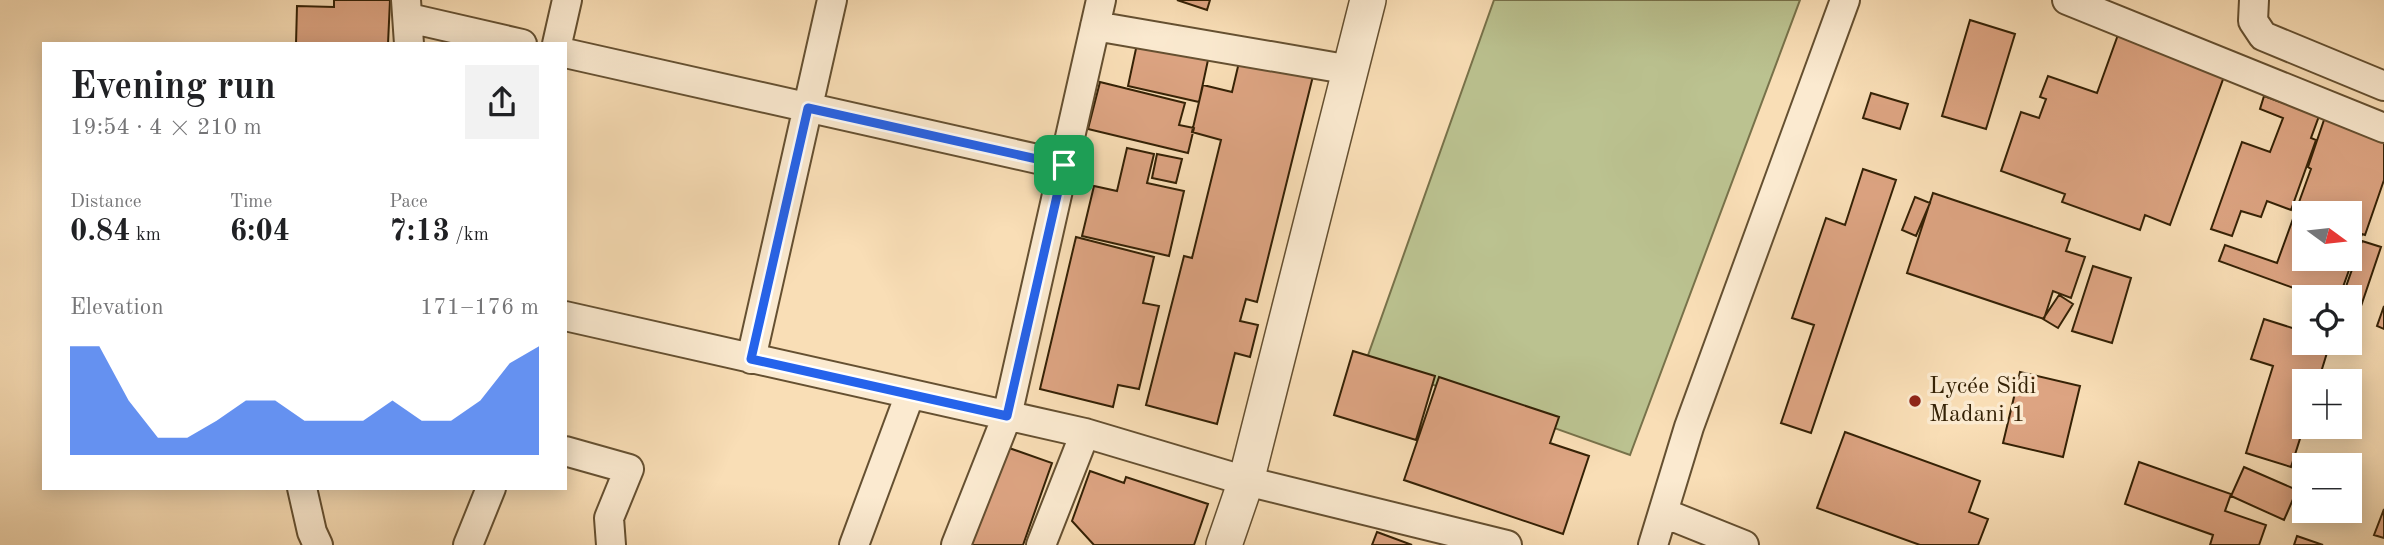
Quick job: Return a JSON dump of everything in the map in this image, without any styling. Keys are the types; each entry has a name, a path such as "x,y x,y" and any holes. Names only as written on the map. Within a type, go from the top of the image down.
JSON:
{"street":[{"path":"557,42 567,0"},
{"path":"751,359 832,0"},
{"path":"1226,545 1246,481 1368,0"},
{"path":"1653,545 1689,427 1845,0"},
{"path":"2067,0 2384,128"},
{"path":"2253,0 2253,21 2263,36 2384,86"},
{"path":"956,545 1007,416 1098,13 1351,70"},
{"path":"408,21 512,42"},
{"path":"567,53 1064,165"},
{"path":"567,316 1085,433 1246,481 1507,545"},
{"path":"854,545 911,394"},
{"path":"1041,545 1085,433"},
{"path":"567,452 629,469 610,518 611,545"},
{"path":"302,490 312,532 318,545"},
{"path":"468,545 490,490"},
{"path":"1664,513 1744,545"}],"green space":[{"path":"1494,0 1800,0 1630,455 1366,361"}],"building":[{"path":"334,0 390,0 388,42 296,42 297,6 334,7"},
{"path":"1177,0 1210,0 1207,10"},
{"path":"1970,20 2015,34 1986,129 1942,116"},
{"path":"2119,32 2226,71 2170,225 2145,215 2140,230 2062,202 2065,194 2001,171 2021,112 2039,118 2046,99 2040,97 2048,76 2097,93"},
{"path":"1137,44 1208,60 1199,102 1128,86"},
{"path":"1240,58 1313,76 1257,302 1246,299 1240,321 1258,325 1250,357 1235,353 1217,424 1146,405 1184,256 1192,258 1221,140 1192,132 1203,85 1232,92"},
{"path":"1100,82 1185,103 1179,125 1194,128 1188,153 1088,129"},
{"path":"1871,93 1908,104 1900,129 1863,118"},
{"path":"2264,96 2319,116 2311,138 2316,140 2291,210 2267,201 2261,217 2241,211 2232,236 2211,229 2242,142 2270,152 2283,118 2260,109"},
{"path":"2325,117 2384,137 2384,180 2365,235 2362,234 2362,201 2299,201 2311,169 2308,167"},
{"path":"1127,148 1154,154 1147,183 1184,191 1169,256 1082,236 1094,186 1117,191"},
{"path":"1157,154 1182,159 1176,183 1152,178"},
{"path":"1863,169 1896,180 1811,433 1781,423 1814,325 1792,318 1826,218 1845,225"},
{"path":"1933,193 2070,239 2066,251 2085,257 2071,298 2053,291 2044,319 1907,273"},
{"path":"1915,197 1930,203 1916,236 1902,230"},
{"path":"2292,222 2292,271 2349,271 2344,285 2292,285 2292,287 2219,261 2225,245 2277,263"},
{"path":"1076,237 1154,257 1143,303 1159,306 1139,389 1118,385 1113,407 1040,389"},
{"path":"2362,241 2381,247 2362,303 2362,285 2347,285 2351,271 2362,271"},
{"path":"2093,266 2131,278 2112,343 2072,331"},
{"path":"2059,295 2073,304 2058,328 2043,319"},
{"path":"2384,306 2384,329 2377,326"},
{"path":"2264,319 2292,328 2292,355 2326,355 2322,369 2292,369 2292,439 2300,439 2295,453 2292,453 2291,467 2246,453 2273,366 2251,359"},
{"path":"1353,351 1435,376 1416,440 1334,415"},
{"path":"2020,372 2080,386 2063,457 2003,443"},
{"path":"1439,377 1559,417 1550,443 1589,456 1563,534 1404,480"},
{"path":"1845,432 1980,481 1969,512 1988,519 1978,545 1920,545 1817,508"},
{"path":"992,442 1052,463 1023,545 954,545"},
{"path":"2139,462 2231,494 2225,511 2266,525 2259,545 2210,545 2213,535 2125,504"},
{"path":"2244,467 2292,488 2292,502 2284,520 2231,496"},
{"path":"1090,471 1124,483 1126,477 1208,504 1194,545 1094,545 1072,521"},
{"path":"2384,509 2384,538 2374,535"},
{"path":"1377,532 1412,545 1372,545"},
{"path":"2297,536 2323,545 2294,545"}],"place":[{"name":"Lycée Sidi Madani 1","path":"1915,401"}],"route":[{"path":"808,108 1064,165 1007,416 751,359 808,108"}]}
